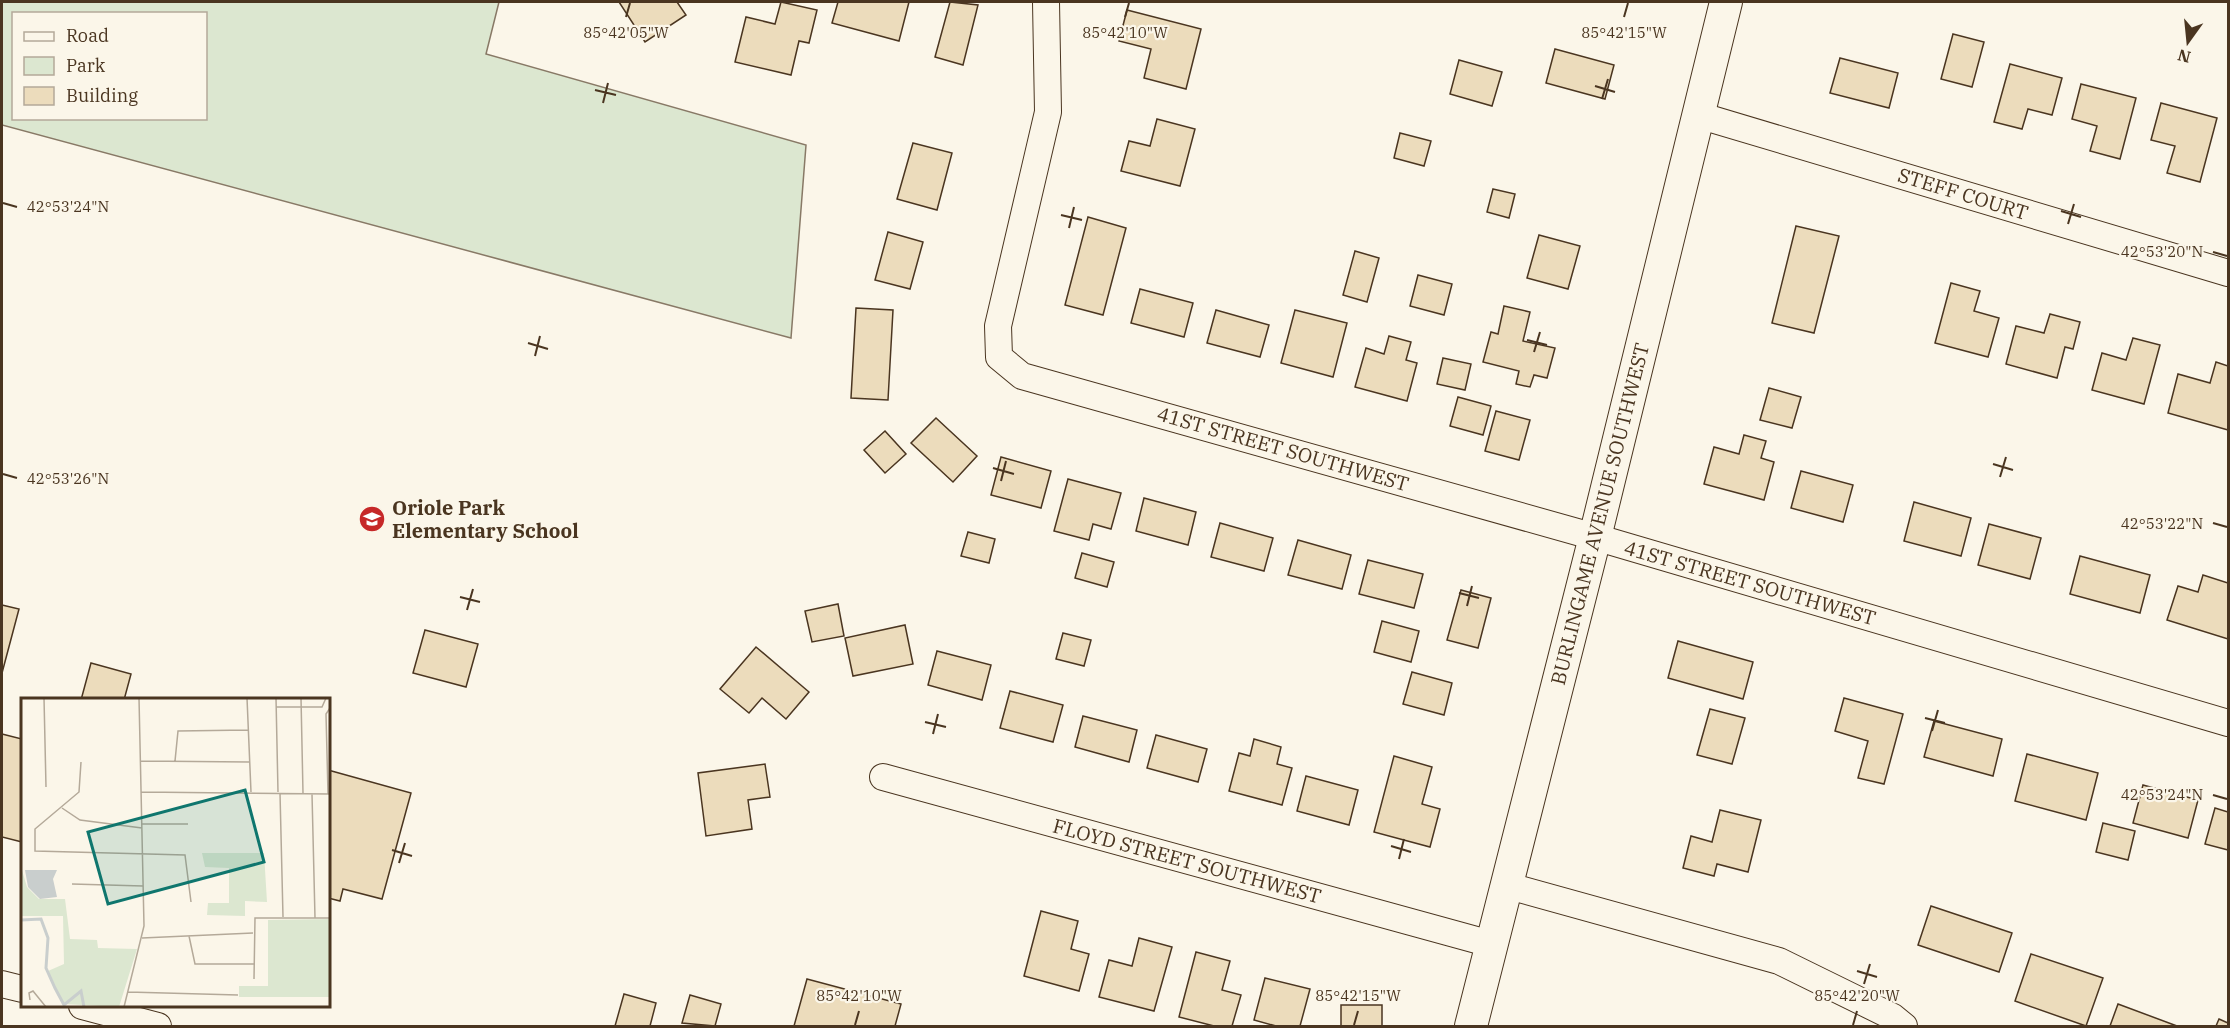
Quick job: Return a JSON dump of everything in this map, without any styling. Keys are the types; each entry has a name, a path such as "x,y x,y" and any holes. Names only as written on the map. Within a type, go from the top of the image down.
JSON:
{"street":[{"name":"41ST STREET SOUTHWEST","path":"1046,2 1048,112 998,326 999,357 1022,376 1595,537 2229,723"},
{"name":"BURLINGAME AVENUE SOUTHWEST","path":"1471,1026 1595,537 1726,2"},
{"name":"STEFF COURT","path":"1698,115 2229,273"},
{"name":"FLOYD STREET SOUTHWEST","path":"883,777 1491,944"},
{"path":"1505,885 1779,961 1893,1017 1904,1026"},
{"path":"2,984 21,989"},
{"path":"89,1007 158,1026"}],"green space":[{"path":"2,2 499,2 486,54 806,145 791,338 2,125"}],"building":[{"path":"619,2 677,2 686,15 645,42"},
{"path":"781,2 817,10 809,43 799,41 791,75 735,62 746,17 775,24"},
{"path":"838,2 909,2 899,41 832,23"},
{"path":"950,2 978,5 963,65 935,57"},
{"path":"1127,10 1201,29 1186,89 1144,78 1151,49 1119,41"},
{"path":"1953,34 1984,42 1972,87 1941,79"},
{"path":"1555,49 1614,65 1605,99 1546,83"},
{"path":"1840,58 1898,73 1889,108 1830,93"},
{"path":"1459,60 1502,72 1492,106 1450,94"},
{"path":"2010,64 2062,78 2052,115 2028,109 2022,129 1994,122"},
{"path":"2081,84 2136,98 2120,159 2090,151 2097,126 2072,119"},
{"path":"2161,103 2217,118 2200,182 2167,173 2175,146 2151,140"},
{"path":"1157,119 1195,129 1180,186 1121,171 1129,141 1150,146"},
{"path":"1400,133 1431,141 1424,166 1394,158"},
{"path":"913,143 952,153 937,210 897,199"},
{"path":"1493,189 1515,194 1509,218 1487,212"},
{"path":"1088,217 1126,228 1103,315 1065,305"},
{"path":"1796,226 1839,236 1814,333 1772,323"},
{"path":"888,232 923,242 910,289 875,280"},
{"path":"1539,235 1580,246 1568,289 1527,278"},
{"path":"1355,251 1379,258 1367,302 1343,295"},
{"path":"1418,275 1452,284 1444,315 1410,306"},
{"path":"1951,283 1980,291 1974,311 1999,318 1988,357 1935,343"},
{"path":"1140,289 1193,303 1184,337 1131,323"},
{"path":"1504,306 1530,312 1523,341 1555,348 1547,378 1534,375 1530,387 1516,384 1519,371 1483,362 1491,332 1498,334"},
{"path":"856,308 893,310 888,400 851,398"},
{"path":"1216,310 1269,325 1260,357 1207,343"},
{"path":"1295,310 1347,323 1333,377 1281,363"},
{"path":"2050,314 2080,322 2073,349 2065,347 2057,378 2006,364 2016,326 2044,333"},
{"path":"1389,336 1411,342 1406,360 1417,363 1407,401 1355,387 1366,348 1384,354"},
{"path":"2133,338 2160,345 2144,404 2092,390 2102,353 2126,360"},
{"path":"1443,358 1471,364 1465,390 1437,384"},
{"path":"2216,362 2228,366 2228,430 2168,413 2178,374 2210,383"},
{"path":"1769,388 1801,397 1792,428 1760,420"},
{"path":"1458,397 1491,406 1483,435 1450,426"},
{"path":"1496,411 1530,420 1519,460 1485,451"},
{"path":"936,418 977,456 953,482 911,443"},
{"path":"885,431 906,454 885,473 864,450"},
{"path":"1744,435 1766,441 1761,458 1774,462 1764,500 1704,484 1714,447 1739,454"},
{"path":"1001,457 1051,471 1041,508 991,495"},
{"path":"1801,471 1853,485 1843,522 1791,508"},
{"path":"1068,479 1121,493 1111,529 1093,524 1089,540 1054,531"},
{"path":"1144,498 1196,512 1188,545 1136,531"},
{"path":"1914,502 1971,518 1961,556 1904,541"},
{"path":"1220,523 1273,538 1264,571 1211,557"},
{"path":"1989,524 2041,538 2030,579 1978,565"},
{"path":"968,532 995,539 989,563 961,556"},
{"path":"1298,540 1351,555 1342,589 1288,575"},
{"path":"1082,553 1114,562 1107,587 1075,578"},
{"path":"2080,556 2150,575 2140,613 2070,594"},
{"path":"1368,560 1423,574 1414,608 1359,594"},
{"path":"2203,575 2228,583 2228,639 2167,620 2178,586 2198,592"},
{"path":"1461,590 1491,598 1478,648 1447,640"},
{"path":"838,604 844,636 812,642 805,611"},
{"path":"2,605 19,609 2,673"},
{"path":"1382,621 1419,631 1411,662 1374,652"},
{"path":"905,625 913,664 853,676 845,638"},
{"path":"425,630 478,644 466,687 413,673"},
{"path":"1063,633 1091,640 1084,666 1056,659"},
{"path":"1678,641 1753,662 1743,699 1668,678"},
{"path":"756,647 809,692 786,719 762,698 749,713 720,689"},
{"path":"937,651 991,665 982,700 928,685"},
{"path":"91,663 131,674 125,698 82,698"},
{"path":"1412,672 1452,683 1444,715 1403,704"},
{"path":"1010,691 1063,705 1053,742 1000,728"},
{"path":"1844,698 1903,714 1884,784 1858,778 1868,741 1835,731"},
{"path":"1710,709 1745,718 1732,764 1697,755"},
{"path":"1083,716 1137,730 1129,762 1075,747"},
{"path":"1934,721 2002,739 1993,776 1924,757"},
{"path":"2,734 21,739 21,842 2,837"},
{"path":"1156,735 1207,749 1198,782 1147,768"},
{"path":"1254,739 1281,747 1277,764 1292,768 1282,805 1229,791 1239,753 1250,756"},
{"path":"2027,754 2098,773 2086,820 2015,801"},
{"path":"1394,756 1432,767 1422,804 1440,809 1430,847 1374,832"},
{"path":"765,764 770,797 748,800 752,829 706,836 698,773"},
{"path":"330,771 411,793 382,899 343,889 340,901 330,898"},
{"path":"1306,776 1358,790 1349,825 1297,811"},
{"path":"2143,785 2198,800 2188,838 2133,823"},
{"path":"2215,808 2228,812 2228,850 2205,844"},
{"path":"1720,810 1761,820 1748,872 1717,864 1714,876 1683,868 1691,836 1712,842"},
{"path":"2103,823 2135,831 2128,860 2096,852"},
{"path":"1931,906 2012,933 1999,972 1918,945"},
{"path":"1041,911 1078,921 1071,949 1089,954 1079,991 1024,976"},
{"path":"1139,938 1172,947 1154,1011 1099,997 1109,960 1132,966"},
{"path":"1196,952 1230,961 1222,990 1241,995 1232,1026 1214,1026 1179,1017"},
{"path":"2031,954 2103,978 2086,1026 2015,1001"},
{"path":"1265,978 1310,989 1300,1026 1276,1026 1254,1020"},
{"path":"807,979 901,1004 895,1026 794,1026"},
{"path":"624,994 656,1003 650,1026 615,1026"},
{"path":"690,995 721,1004 715,1026 682,1023"},
{"path":"2118,1004 2177,1026 2110,1026"},
{"path":"1341,1005 1382,1005 1382,1026 1341,1026"},
{"path":"2219,1019 2228,1023 2228,1026 2216,1026"}],"place":[{"name":"Oriole Park Elementary School","path":"372,519"}]}
